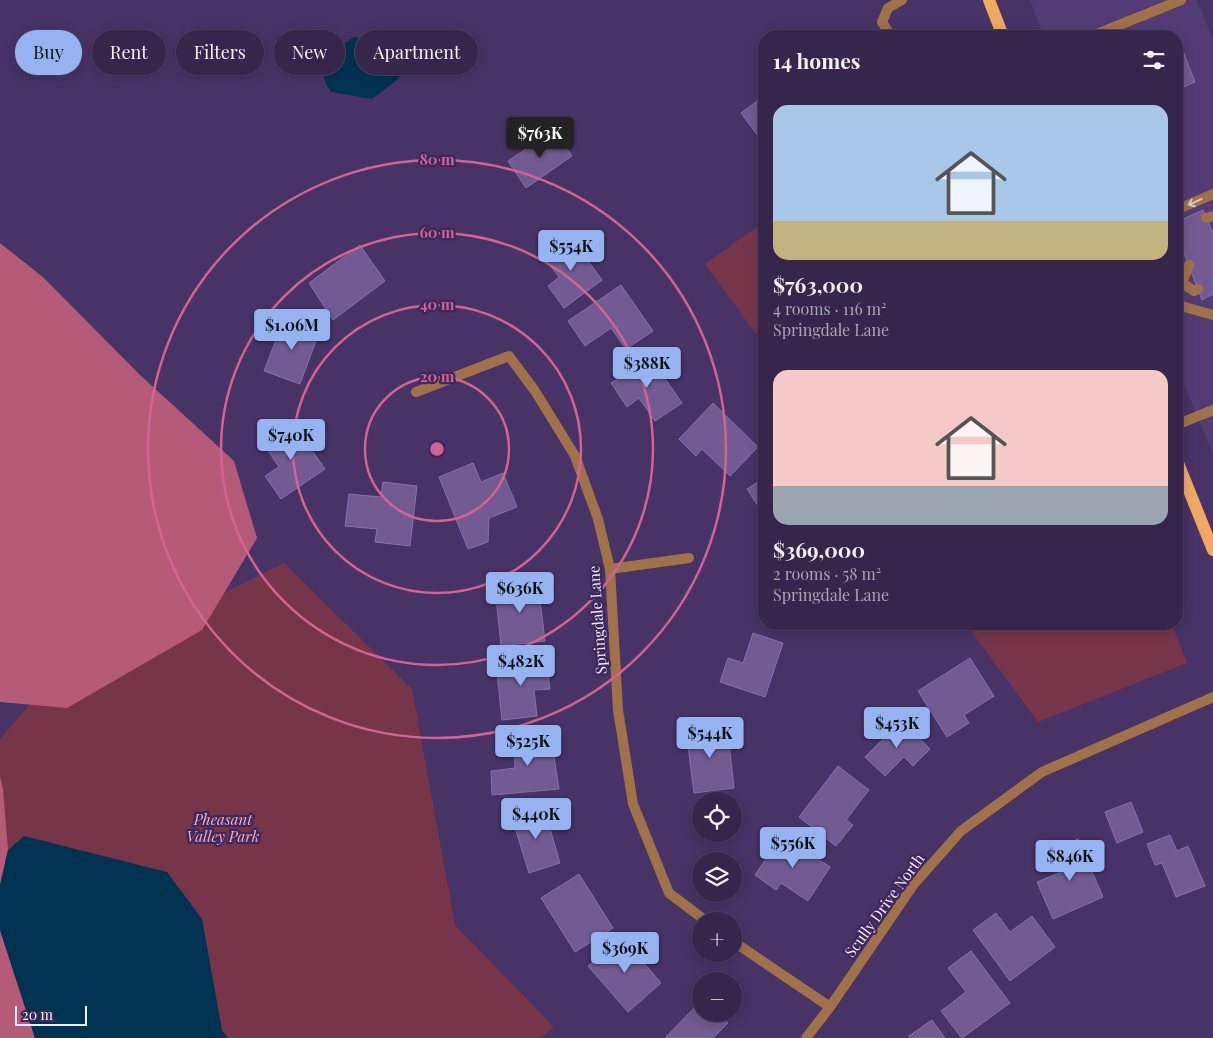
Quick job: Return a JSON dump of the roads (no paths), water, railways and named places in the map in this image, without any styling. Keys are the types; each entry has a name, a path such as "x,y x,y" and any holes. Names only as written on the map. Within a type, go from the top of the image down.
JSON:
{"main road":[{"path":"988,0 998,30"},
{"path":"1183,475 1213,550"}],"street":[{"path":"887,30 882,22 888,8 902,0"},
{"path":"1107,30 1181,0"},
{"path":"1183,207 1213,194"},
{"path":"1183,276 1189,265"},
{"path":"1183,282 1194,278"},
{"path":"1183,286 1194,291 1198,290"},
{"path":"1183,308 1213,315"},
{"name":"Springdale Lane","path":"416,392 509,356 534,391 575,456 598,519 610,569 618,710 633,804 669,893 694,912"},
{"path":"1183,422 1213,410"},
{"path":"610,569 689,558"},
{"name":"Scully Drive North","path":"806,1038 830,1007 914,884 961,831 1042,772 1213,697"},
{"path":"742,947 830,1007"}],"water":[{"path":"355,37 355,75 401,75 372,99 331,92 324,75 345,75 345,44"},
{"path":"24,836 167,872 202,919 222,1030 228,1038 35,1038 0,930 0,885 8,850"}],"park label":[{"name":"Pheasant Valley Park","path":"223,828"}]}
